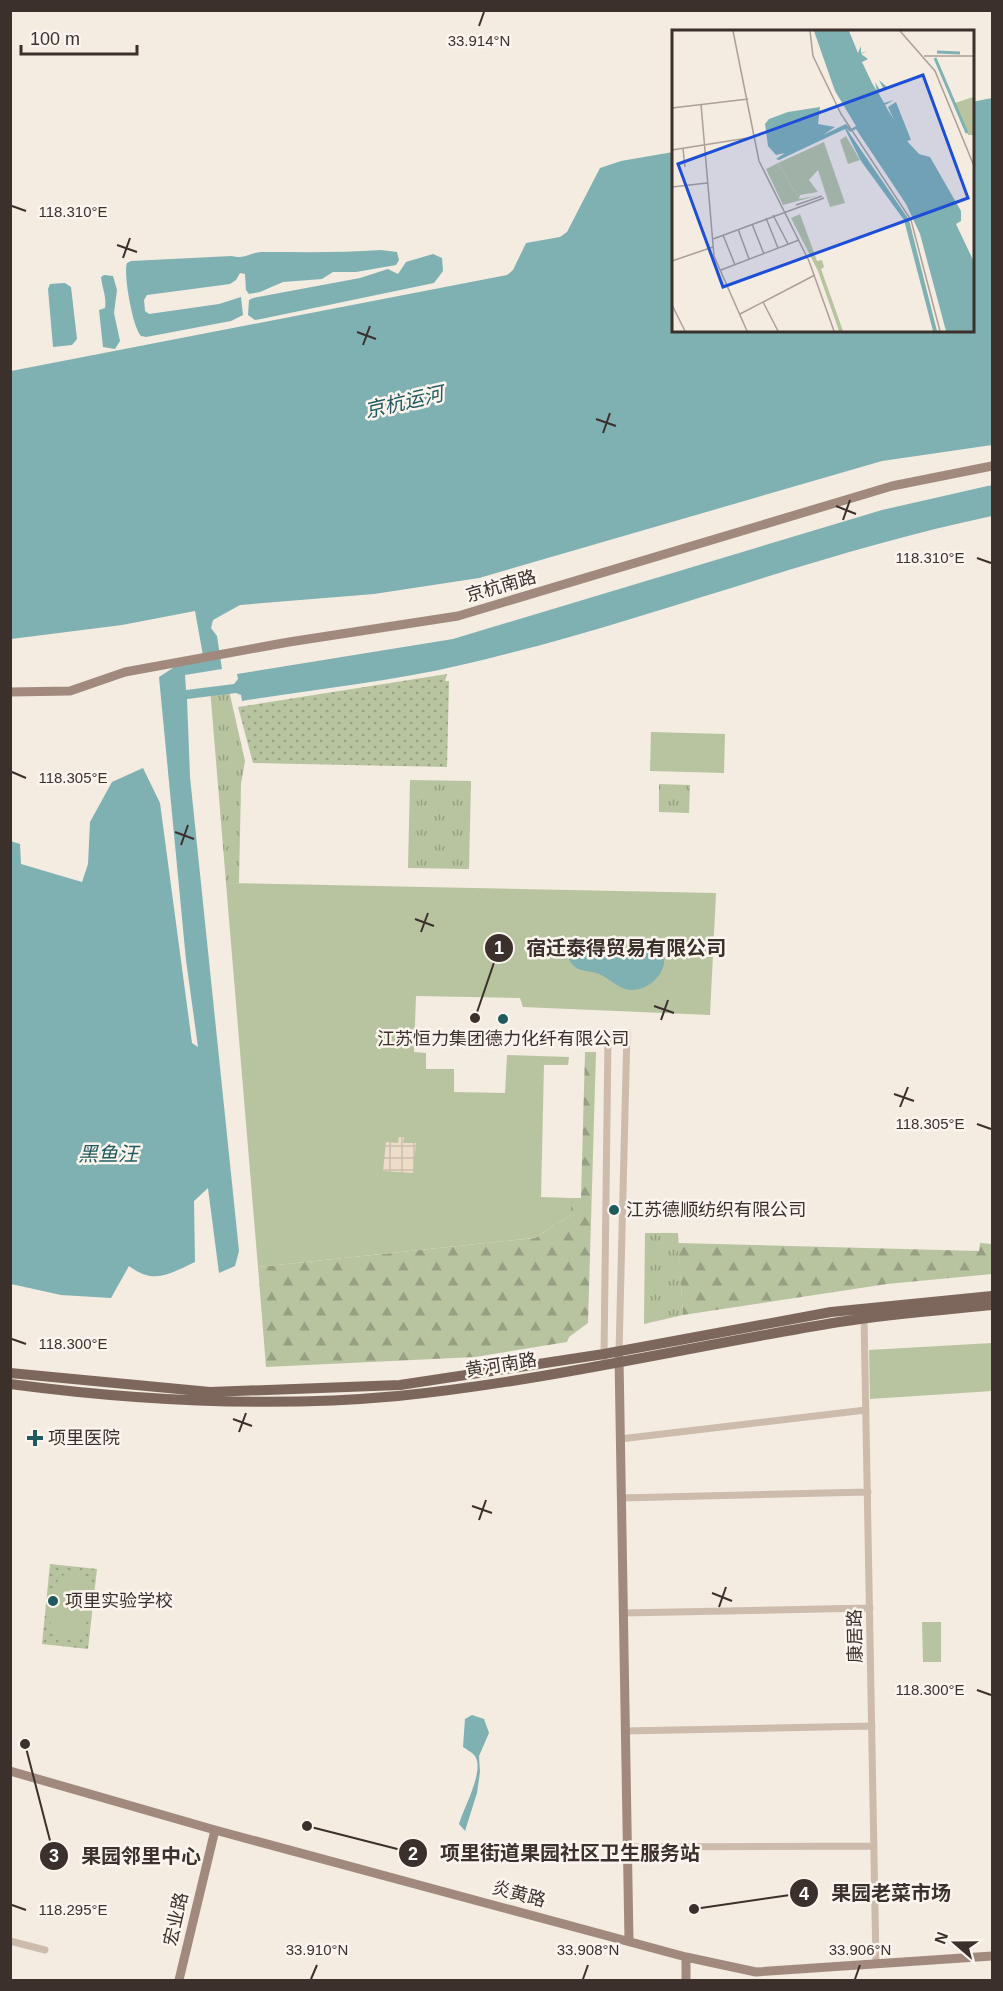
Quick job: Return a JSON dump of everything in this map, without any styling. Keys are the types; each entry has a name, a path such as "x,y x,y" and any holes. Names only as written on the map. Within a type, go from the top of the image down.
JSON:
{"main road":[{"name":"黄河南路","path":"10,1373 210,1392 315,1390 421,1382 619,1358 864,1313 993,1296"},
{"name":"黄河南路","path":"864,1313 993,1305"},
{"name":"黄河南路","path":"10,1384 121,1398 193,1402 284,1402 396,1396 604,1360"}],"street":[{"name":"京杭南路","path":"10,692 70,691 125,672 289,642 458,616 892,486 993,466"},
{"path":"627,1032 619,1358 628,1941"},
{"path":"604,1360 608,1036"},
{"name":"康居路","path":"864,1313 876,1964"},
{"path":"620,1439 866,1410"},
{"path":"621,1498 867,1491"},
{"path":"623,1613 870,1608"},
{"path":"625,1731 872,1726"},
{"name":"炎黄路","path":"10,1771 215,1830 686,1957 756,1972 993,1956"},
{"name":"宏业路","path":"179,1980 215,1830"},
{"path":"627,1847 874,1846"},
{"path":"10,1941 45,1950"},
{"path":"686,1957 686,1980"}],"green space":[{"path":"447,674 445,681 449,681 447,767 253,763 238,707"},
{"path":"228,686 245,761 241,784 239,883 226,883 210,688"},
{"path":"651,732 725,734 724,773 650,771"},
{"path":"410,780 471,781 469,869 408,868"},
{"path":"659,784 690,785 689,813 659,812"},
{"path":"226,883 716,893 710,1015 523,1007 520,998 416,996 414,1052 426,1053 426,1069 454,1069 454,1092 505,1093 507,1055 569,1057 568,1065 544,1065 541,1197 571,1198 571,1215 535,1238 258,1267"},
{"path":"585,1052 596,1052 588,1323 569,1337 567,1342 475,1357 266,1367 258,1267 535,1238 571,1215 571,1198 581,1198"},
{"path":"645,1233 678,1233 683,1315 644,1324"},
{"path":"678,1243 979,1251 980,1243 992,1244 992,1274 887,1284 683,1315"},
{"path":"992,1343 992,1391 870,1399 869,1350"},
{"path":"50,1564 97,1569 88,1649 42,1644"},
{"path":"66,1573 78,1575 85,1581 89,1591 89,1615 86,1625 82,1634 72,1640 58,1638 50,1623 49,1614 55,1586"},
{"path":"922,1622 941,1622 941,1662 923,1662"}],"shaded area":[{"path":"399,1137 404,1137 403,1143 416,1143 413,1173 383,1171 386,1142 398,1143"}],"water":[{"path":"992,98 992,445 882,461 479,578 374,594 240,605 213,620 211,628 217,636 222,669 185,675 186,690 234,684 238,679 237,674 453,639 882,510 992,485 992,516 858,550 594,630 461,665 407,676 242,701 241,695 236,693 187,699 190,777 239,1251 235,1266 219,1273 208,1188 194,1201 195,1262 162,1276 146,1275 129,1266 111,1298 61,1295 11,1284 10,841 20,844 21,864 82,882 88,864 90,822 112,782 143,768 160,803 192,1043 198,1047 186,960 159,677 176,666 204,661 195,611 122,625 11,639 11,371 507,275 513,270 526,243 560,237 567,232 600,168 621,161 672,152 672,332 973,332 973,102"},
{"path":"381,250 397,252 399,260 396,265 356,272 333,272 322,279 283,282 249,294 246,290 245,274 240,273 230,284 147,295 144,300 145,311 149,314 219,304 241,297 243,315 231,321 146,337 141,336 138,331 132,312 126,269 127,263 131,261 240,257 263,252"},
{"path":"433,254 442,258 443,271 434,283 261,319 255,320 248,315 249,300 253,298 360,278 388,269 398,274 406,262"},
{"path":"113,276 117,290 114,313 120,341 115,349 103,347 99,310 105,308 101,277"},
{"path":"65,283 71,287 77,339 72,345 53,347 48,289 50,284"},
{"path":"654,940 661,948 664,964 655,980 639,989 625,989 600,975 578,969 567,955 570,950 590,950 593,955 614,952 619,955 627,950 638,951"},
{"path":"472,1715 484,1719 489,1733 479,1756 480,1772 477,1793 465,1831 459,1824 477,1771 475,1756 463,1747 465,1719"}],"place":[{"name":"宿迁泰得贸易有限公司","path":"475,1018"},
{"name":"江苏恒力集团德力化纤有限公司","path":"503,1019"},
{"name":"江苏德顺纺织有限公司","path":"614,1210"},
{"name":"项里医院","path":"35,1438"},
{"name":"项里实验学校","path":"53,1601"},
{"name":"果园邻里中心","path":"25,1744"},
{"name":"项里街道果园社区卫生服务站","path":"307,1826"},
{"name":"果园老菜市场","path":"694,1909"}],"water label":[{"name":"京杭运河","path":"404,402"},
{"name":"黑鱼汪","path":"108,1154"}]}
